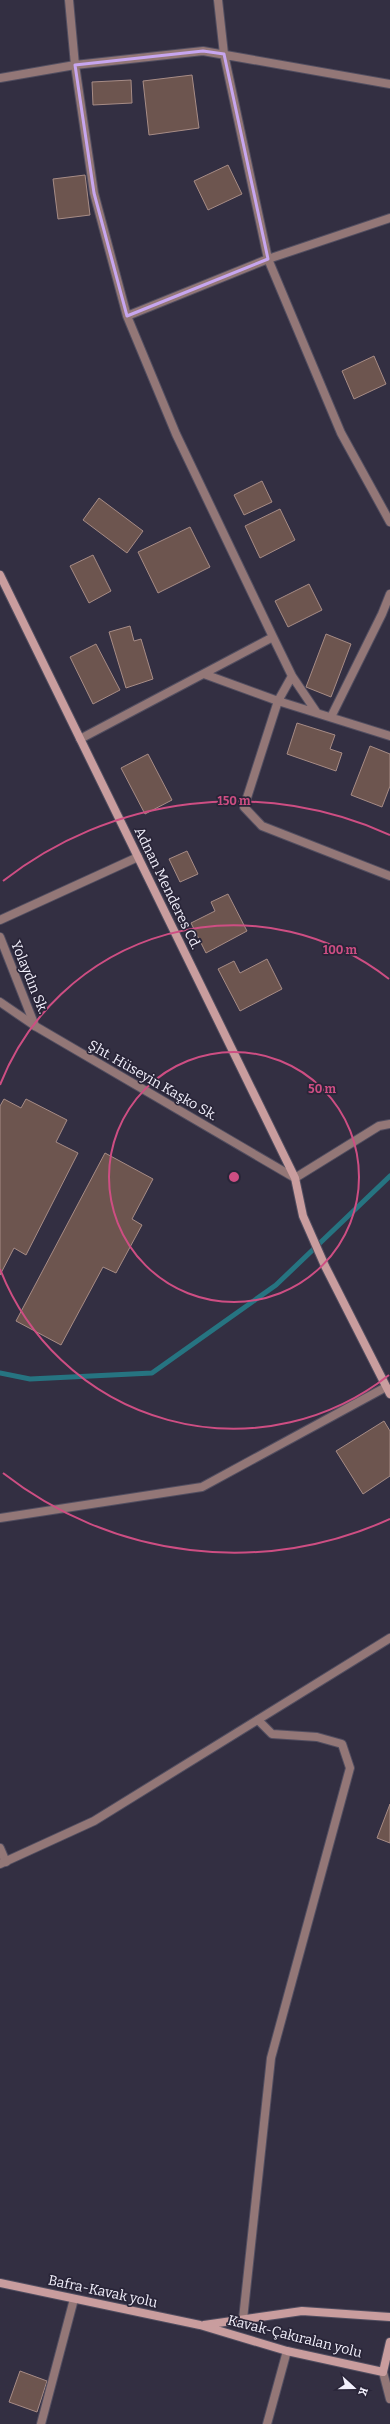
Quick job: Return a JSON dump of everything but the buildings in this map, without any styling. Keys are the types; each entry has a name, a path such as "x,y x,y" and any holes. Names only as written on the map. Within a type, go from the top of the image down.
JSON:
{"main road":[{"name":"Adnan Menderes Cd.","path":"0,575 295,1178 304,1216 325,1266 389,1389"},
{"name":"Bafra-Kavak yolu","path":"0,2283 200,2325"},
{"path":"200,2325 302,2311 390,2317"},
{"name":"Kavak-Çakıralan yolu","path":"200,2325 287,2351 383,2372"},
{"path":"383,2372 390,2342"}],"street":[{"path":"70,0 75,65 94,193 127,316 176,434 273,637 292,676 317,713"},
{"path":"218,0 224,54 268,259 341,433 390,522"},
{"path":"0,78 75,65 203,51 390,84"},
{"path":"127,316 268,259 390,218"},
{"path":"330,717 382,614 390,594"},
{"path":"80,739 273,637"},
{"path":"204,674 278,701 390,736"},
{"path":"292,676 278,701 244,807 262,826 390,876"},
{"path":"0,920 138,857"},
{"name":"Yolaydın Sk.","path":"0,937 35,1026"},
{"name":"Şht. Hüseyin Kaşko Sk.","path":"0,1002 35,1026 295,1178"},
{"path":"295,1178 379,1126 390,1124"},
{"path":"0,1518 202,1487 389,1389"},
{"path":"0,1848 3,1863 94,1821 390,1638"},
{"path":"243,2319 271,2058 350,1768 342,1744 317,1737 272,1734 258,1720"},
{"path":"41,2424 74,2299"},
{"path":"267,2424 287,2351"},
{"path":"383,2372 389,2389 390,2399"}],"highlighted area":[{"path":"203,51 224,54 268,259 127,316 94,193 75,65"}],"waterway":[{"path":"0,1373 30,1379 152,1373 276,1285 390,1176"}]}
